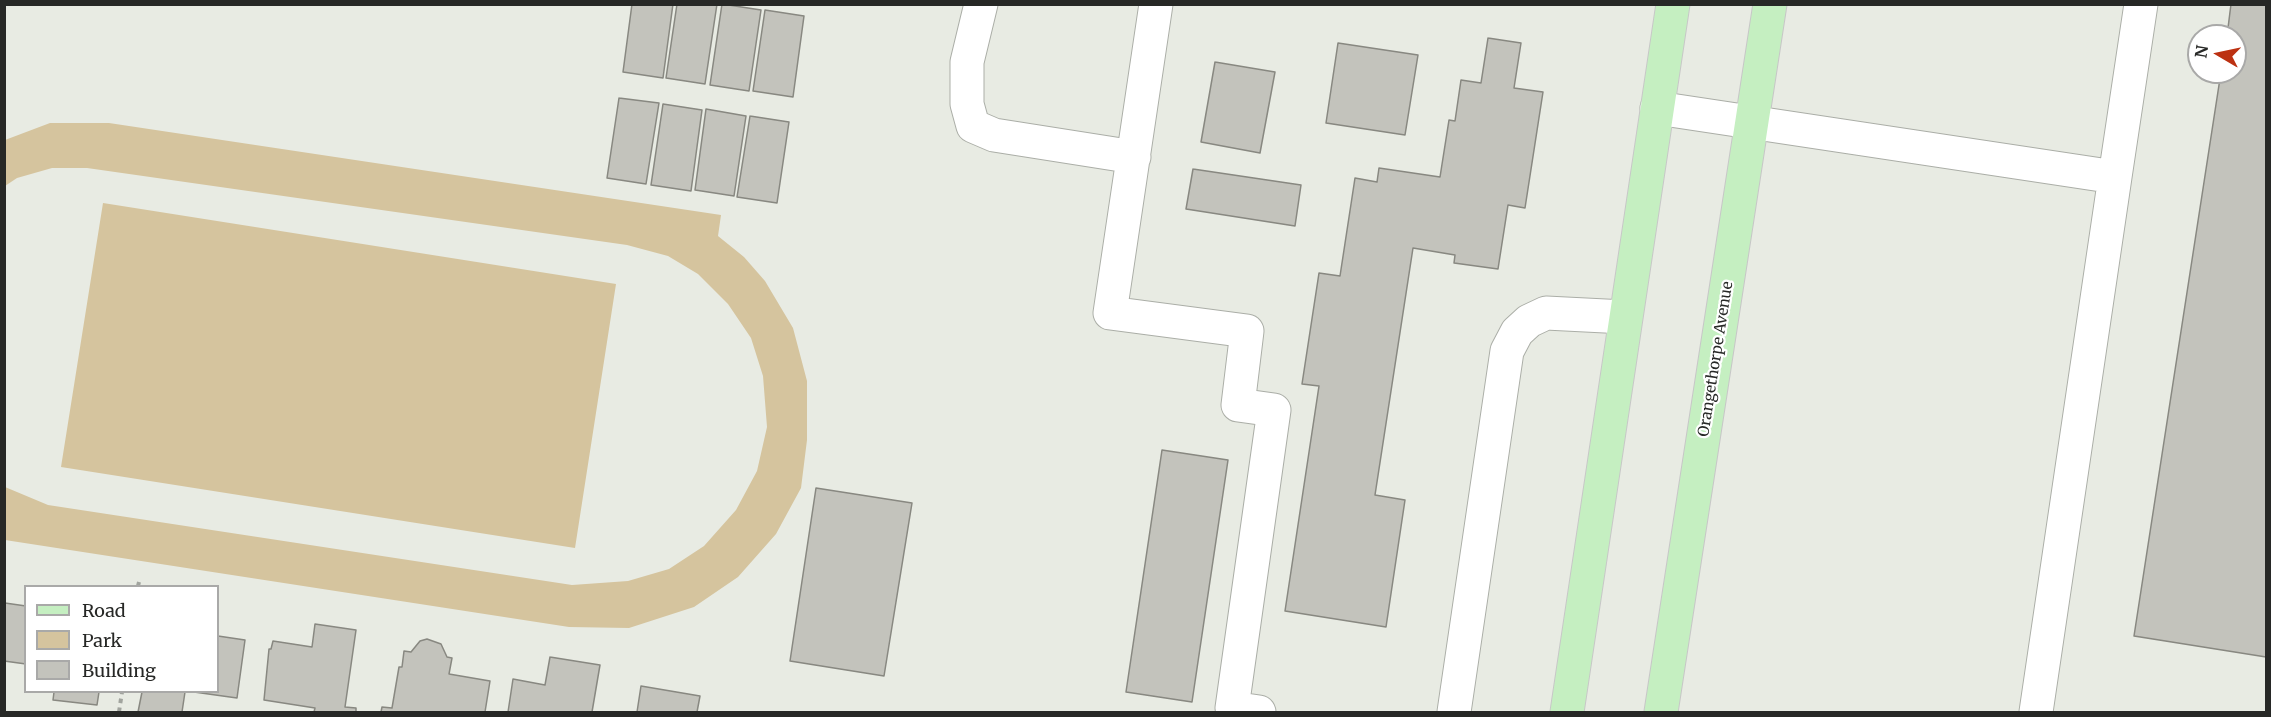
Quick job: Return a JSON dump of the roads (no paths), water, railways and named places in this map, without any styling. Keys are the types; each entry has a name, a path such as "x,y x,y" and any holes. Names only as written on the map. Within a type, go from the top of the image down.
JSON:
{"main road":[{"path":"1567,712 1598,521 1625,317 1673,4"},
{"name":"Orangethorpe Avenue","path":"1661,712 1770,4"}],"lane":[{"path":"981,4 967,62 967,104 973,126 994,135 1134,157"},
{"path":"1156,4 1110,313 1247,331 1238,405 1274,410 1232,708 1258,712"},
{"path":"2036,712 2141,4"},
{"path":"1658,108 2115,177"},
{"path":"1454,712 1507,351 1518,332 1529,321 1545,313 1625,317"}]}
